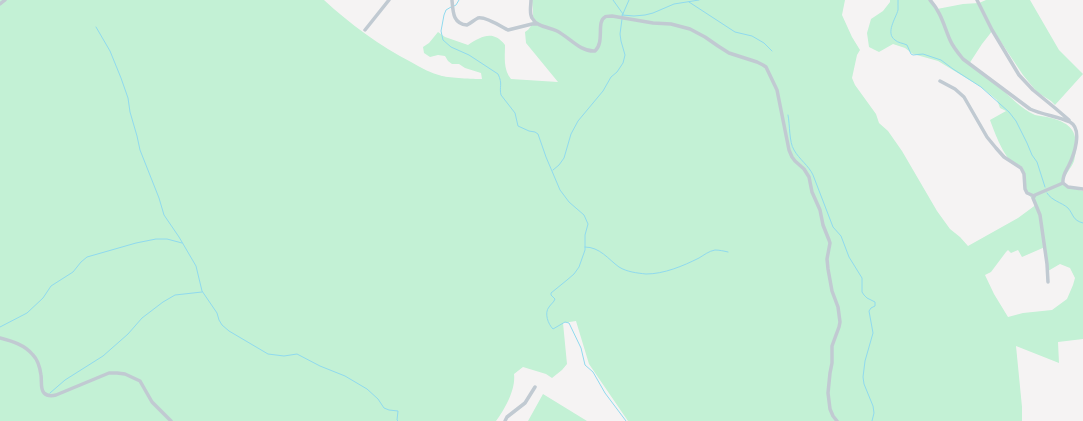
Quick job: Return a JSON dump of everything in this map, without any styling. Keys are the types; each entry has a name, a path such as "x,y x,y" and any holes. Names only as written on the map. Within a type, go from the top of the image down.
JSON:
{"street":[{"path":"0,4 5,0"},
{"path":"365,30 389,0"},
{"path":"452,0 453,13 456,20 462,25 467,25 482,18 508,30 538,24 556,30 578,45 592,51 597,49 599,46 601,38 601,24 606,17 671,24 698,32 729,53 740,58 763,64 766,67 777,90 789,150 792,157 804,169 808,176 830,243 827,259 828,269 832,292 838,307 840,327 832,346 832,363 828,382 828,393 830,409 837,421"},
{"path":"531,0 530,15 538,24"},
{"path":"930,0 940,14 955,50 963,59 1030,109 1071,122"},
{"path":"977,0 995,36 1026,84 1071,122 1076,129 1076,141 1072,158 1064,176 1063,183"},
{"path":"940,81 964,97 987,137 1004,157 1021,168 1024,174 1025,189 1028,193 1034,196"},
{"path":"1034,196 1063,183"},
{"path":"1063,183 1068,186 1083,189"},
{"path":"1034,196 1034,201 1040,215 1048,282"},
{"path":"0,338 19,344 33,354 40,366 42,389 44,394 52,396 56,395 109,373 118,372 140,381 152,402 171,421"},
{"path":"505,421 510,414 528,400 535,387"}],"green space":[{"path":"0,0 324,0 344,18 377,42 399,56 442,76 482,79 481,73 465,68 459,64 452,64 445,56 438,55 430,57 424,53 423,47 429,43 438,32 445,37 468,45 483,37 496,37 505,45 506,67 508,75 511,79 558,82 526,43 525,32 531,26 533,18 532,0 845,0 842,15 860,50 857,55 852,78 855,85 876,114 879,123 888,131 902,151 937,211 950,229 968,246 1018,218 1037,204 1025,191 1023,168 1010,160 1004,152 990,120 1006,111 1000,108 997,100 981,87 938,61 913,54 905,48 893,44 879,52 869,47 867,33 871,19 883,11 890,0 931,0 937,9 963,4 979,3 986,0 1030,0 1059,50 1083,74 1055,105 1037,92 1023,75 993,30 969,64 991,80 1025,109 1035,115 1051,118 1068,125 1074,132 1075,137 1076,149 1074,161 1063,183 1067,187 1083,191 1083,339 1058,342 1059,363 1016,346 1022,421 628,421 589,364 576,321 563,323 567,364 552,378 546,374 523,367 514,374 512,392 503,411 496,421 0,421","holes":["1045,247 1048,271 1060,264 1070,268 1075,278 1067,299 1052,310 1023,313 1008,317 994,294 985,275 991,272 1008,250 1011,253 1018,250 1022,257"]},
{"path":"543,394 587,421 528,421"}],"waterway":[{"path":"454,6 459,0"},
{"path":"613,0 623,14"},
{"path":"622,16 629,0"},
{"path":"622,15 645,15 674,4 699,0"},
{"path":"898,0 898,10 891,30 892,37 898,42 907,45 911,54 913,55 923,54 941,60 981,87 1009,112 1016,121 1032,155 1037,162 1045,187"},
{"path":"689,2 735,32 752,36 764,43 772,51"},
{"path":"451,7 446,10 444,15 441,31 443,40 451,47 469,55 498,74 501,95 515,113 518,126 538,134 560,190 569,202 584,215 588,224 585,235 585,250 579,267 574,274 551,293 555,299 548,309 547,318 553,329 565,322 569,323 581,348 585,365 593,372 605,393 626,421"},
{"path":"553,170 564,158 571,134 578,121 603,91 611,77 617,72 623,63 625,55 620,34 622,19"},
{"path":"96,27 110,51 121,78 128,98 140,150 164,215 196,266 202,291 217,313 222,325 229,331 268,354 284,356 297,354 320,366 345,376 367,389 378,399 384,408 398,411 398,421"},
{"path":"788,115 792,147 813,175 833,227 841,236 849,257 862,278 862,292 867,298 875,302 875,306 869,311 873,333 865,361 863,377 864,384 873,406 874,413 872,421"},
{"path":"1047,193 1051,198 1068,208 1075,219 1083,223"},
{"path":"0,327 27,313 43,298 51,286 73,272 87,257 156,239 167,239 182,243"},
{"path":"585,247 599,251 622,269 646,274 660,273 673,269 715,250 728,252"},
{"path":"50,393 65,380 103,356 128,334 142,318 163,302 175,295 202,292"}]}
